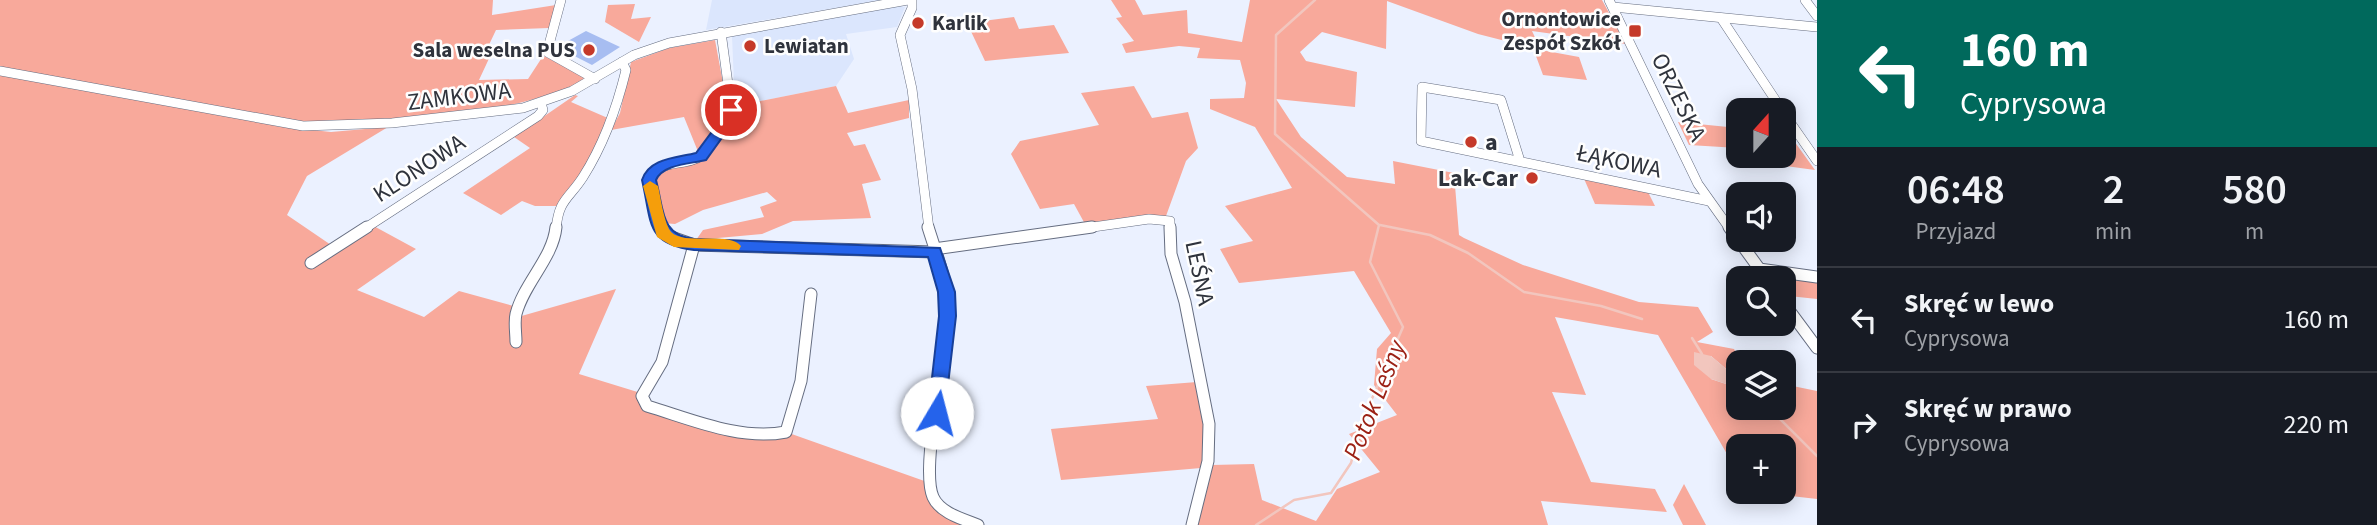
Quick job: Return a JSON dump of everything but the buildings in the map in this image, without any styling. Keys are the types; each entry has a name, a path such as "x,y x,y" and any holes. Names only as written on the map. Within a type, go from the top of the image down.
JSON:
{"street":[{"path":"561,0 547,52 595,79"},
{"path":"910,0 912,8 900,35 912,89 926,214 947,292 948,316 930,464 931,492 943,508 978,525"},
{"name":"ZAMKOWA","path":"0,71 303,127 335,128 446,118 541,103 595,79 622,61 669,43 910,0"},
{"path":"1805,0 1817,16"},
{"path":"1611,4 1817,27"},
{"name":"ORZESKA","path":"1611,4 1709,201 1757,266"},
{"path":"1721,18 1774,98"},
{"path":"721,32 732,114 701,156 658,167 651,174 649,180 663,233 674,242 694,244 934,250"},
{"path":"516,342 515,316 526,288 555,240 558,208 583,177 615,114 626,70 622,61"},
{"name":"ŁĄKOWA","path":"1520,161 1501,100 1422,87 1421,141 1709,201"},
{"name":"KLONOWA","path":"311,262 538,116 543,110 541,103"},
{"path":"1796,130 1817,161"},
{"name":"LEŚNA","path":"934,250 1149,219 1170,221 1171,254 1185,302 1209,424 1208,461 1192,525"},
{"path":"694,244 662,362 642,396 647,406 754,434 773,437 786,432 796,407 807,355 811,295"},
{"path":"1796,275 1817,277"},
{"path":"1796,320 1817,348"}],"shaded area":[{"path":"0,0 493,0 492,15 556,5 549,28 496,30 487,49 493,50 479,80 528,79 543,56 583,76 584,80 553,93 516,104 430,118 342,122 270,118 275,126 331,132 388,127 307,176 287,215 334,247 370,224 416,249 357,290 424,317 459,291 517,307 518,317 616,289 579,374 644,394 647,406 754,434 786,432 930,483 935,500 978,525 0,525"},
{"path":"712,0 881,0 706,30"},
{"path":"1111,0 1135,0 1143,15 1187,10 1188,33 1242,42 1250,0 1602,0 1626,44 1532,31 1541,50 1579,57 1587,80 1543,75 1533,48 1478,34 1387,1 1386,49 1322,32 1300,52 1306,61 1357,72 1355,107 1276,99 1301,137 1347,177 1395,184 1393,161 1454,173 1459,235 1464,238 1523,265 1639,302 1698,307 1713,332 1697,342 1735,350 1726,350 1726,369 1711,356 1711,379 1726,384 1726,420 1796,420 1796,387 1817,391 1817,499 1796,497 1796,434 1726,434 1726,452 1658,335 1555,317 1586,395 1552,392 1591,482 1655,489 1667,512 1541,501 1548,525 1193,525 1212,465 1254,464 1262,500 1316,521 1337,489 1380,472 1349,434 1397,415 1374,385 1377,349 1391,333 1354,271 1239,283 1220,249 1253,241 1225,206 1292,188 1255,127 1210,109 1210,99 1244,98 1246,83 1240,60 1197,58 1200,48 1179,46 1126,53 1122,44 1134,41 1116,18 1122,17"},
{"path":"635,4 631,19 651,17 639,42 605,22 608,5"},
{"path":"897,6 905,7 897,27 846,34 854,59 836,86 735,106 732,36"},
{"path":"1014,17 1019,29 1054,25 1069,53 985,61 967,23"},
{"path":"715,40 729,115 699,154 684,117 611,130 620,113 631,62 669,48"},
{"path":"836,86 848,113 909,100 909,118 847,133 854,146 865,144 881,180 862,184 871,218 793,221 762,234 696,240 703,230 764,217 760,207 777,201 767,192 703,210 675,224 663,223 653,182 660,169 703,158 736,115 735,106"},
{"path":"1134,86 1152,118 1188,112 1198,148 1186,161 1166,216 1085,224 1074,204 1040,209 1011,154 1020,141 1099,125 1081,93"},
{"path":"575,95 578,96 571,102 610,119 579,180 556,206 535,206 522,201 501,215 463,193 530,148 514,137"},
{"path":"1678,122 1726,127 1726,147 1689,145"},
{"path":"1796,144 1815,170 1796,167"},
{"path":"1582,174 1646,188 1655,206 1595,204"},
{"path":"1796,279 1817,282 1817,299 1796,297"},
{"path":"1694,352 1711,356 1726,369 1726,384 1711,379 1694,365"},
{"path":"1197,382 1204,436 1201,468 1061,480 1051,429 1158,419 1146,386"},
{"path":"1684,484 1706,525 1683,525 1673,505"}],"waterway":[{"name":"Potok Leśny","path":"1256,525 1294,500 1331,493 1351,463 1361,424 1403,327 1370,262 1379,225 1275,134 1276,35 1315,0"},
{"path":"1380,225 1430,235 1468,253 1524,292 1601,306 1642,319"},
{"path":"1692,338 1702,354"},
{"path":"1781,420 1817,456"}],"slow traffic":[{"path":"650,186 663,233 674,242 733,246"}],"place":[{"name":"Karlik","path":"918,23"},
{"name":"Ornontowice Zespół Szkół","path":"1635,31"},
{"name":"Lewiatan","path":"750,46"},
{"name":"Sala weselna PUS","path":"589,50"},
{"name":"a","path":"1471,142"},
{"name":"Lak-Car","path":"1532,178"}],"route":[{"path":"731,110 732,114 701,156 658,167 651,174 649,180 663,233 674,242 694,244 935,252 947,292 948,316 937,413"}]}
